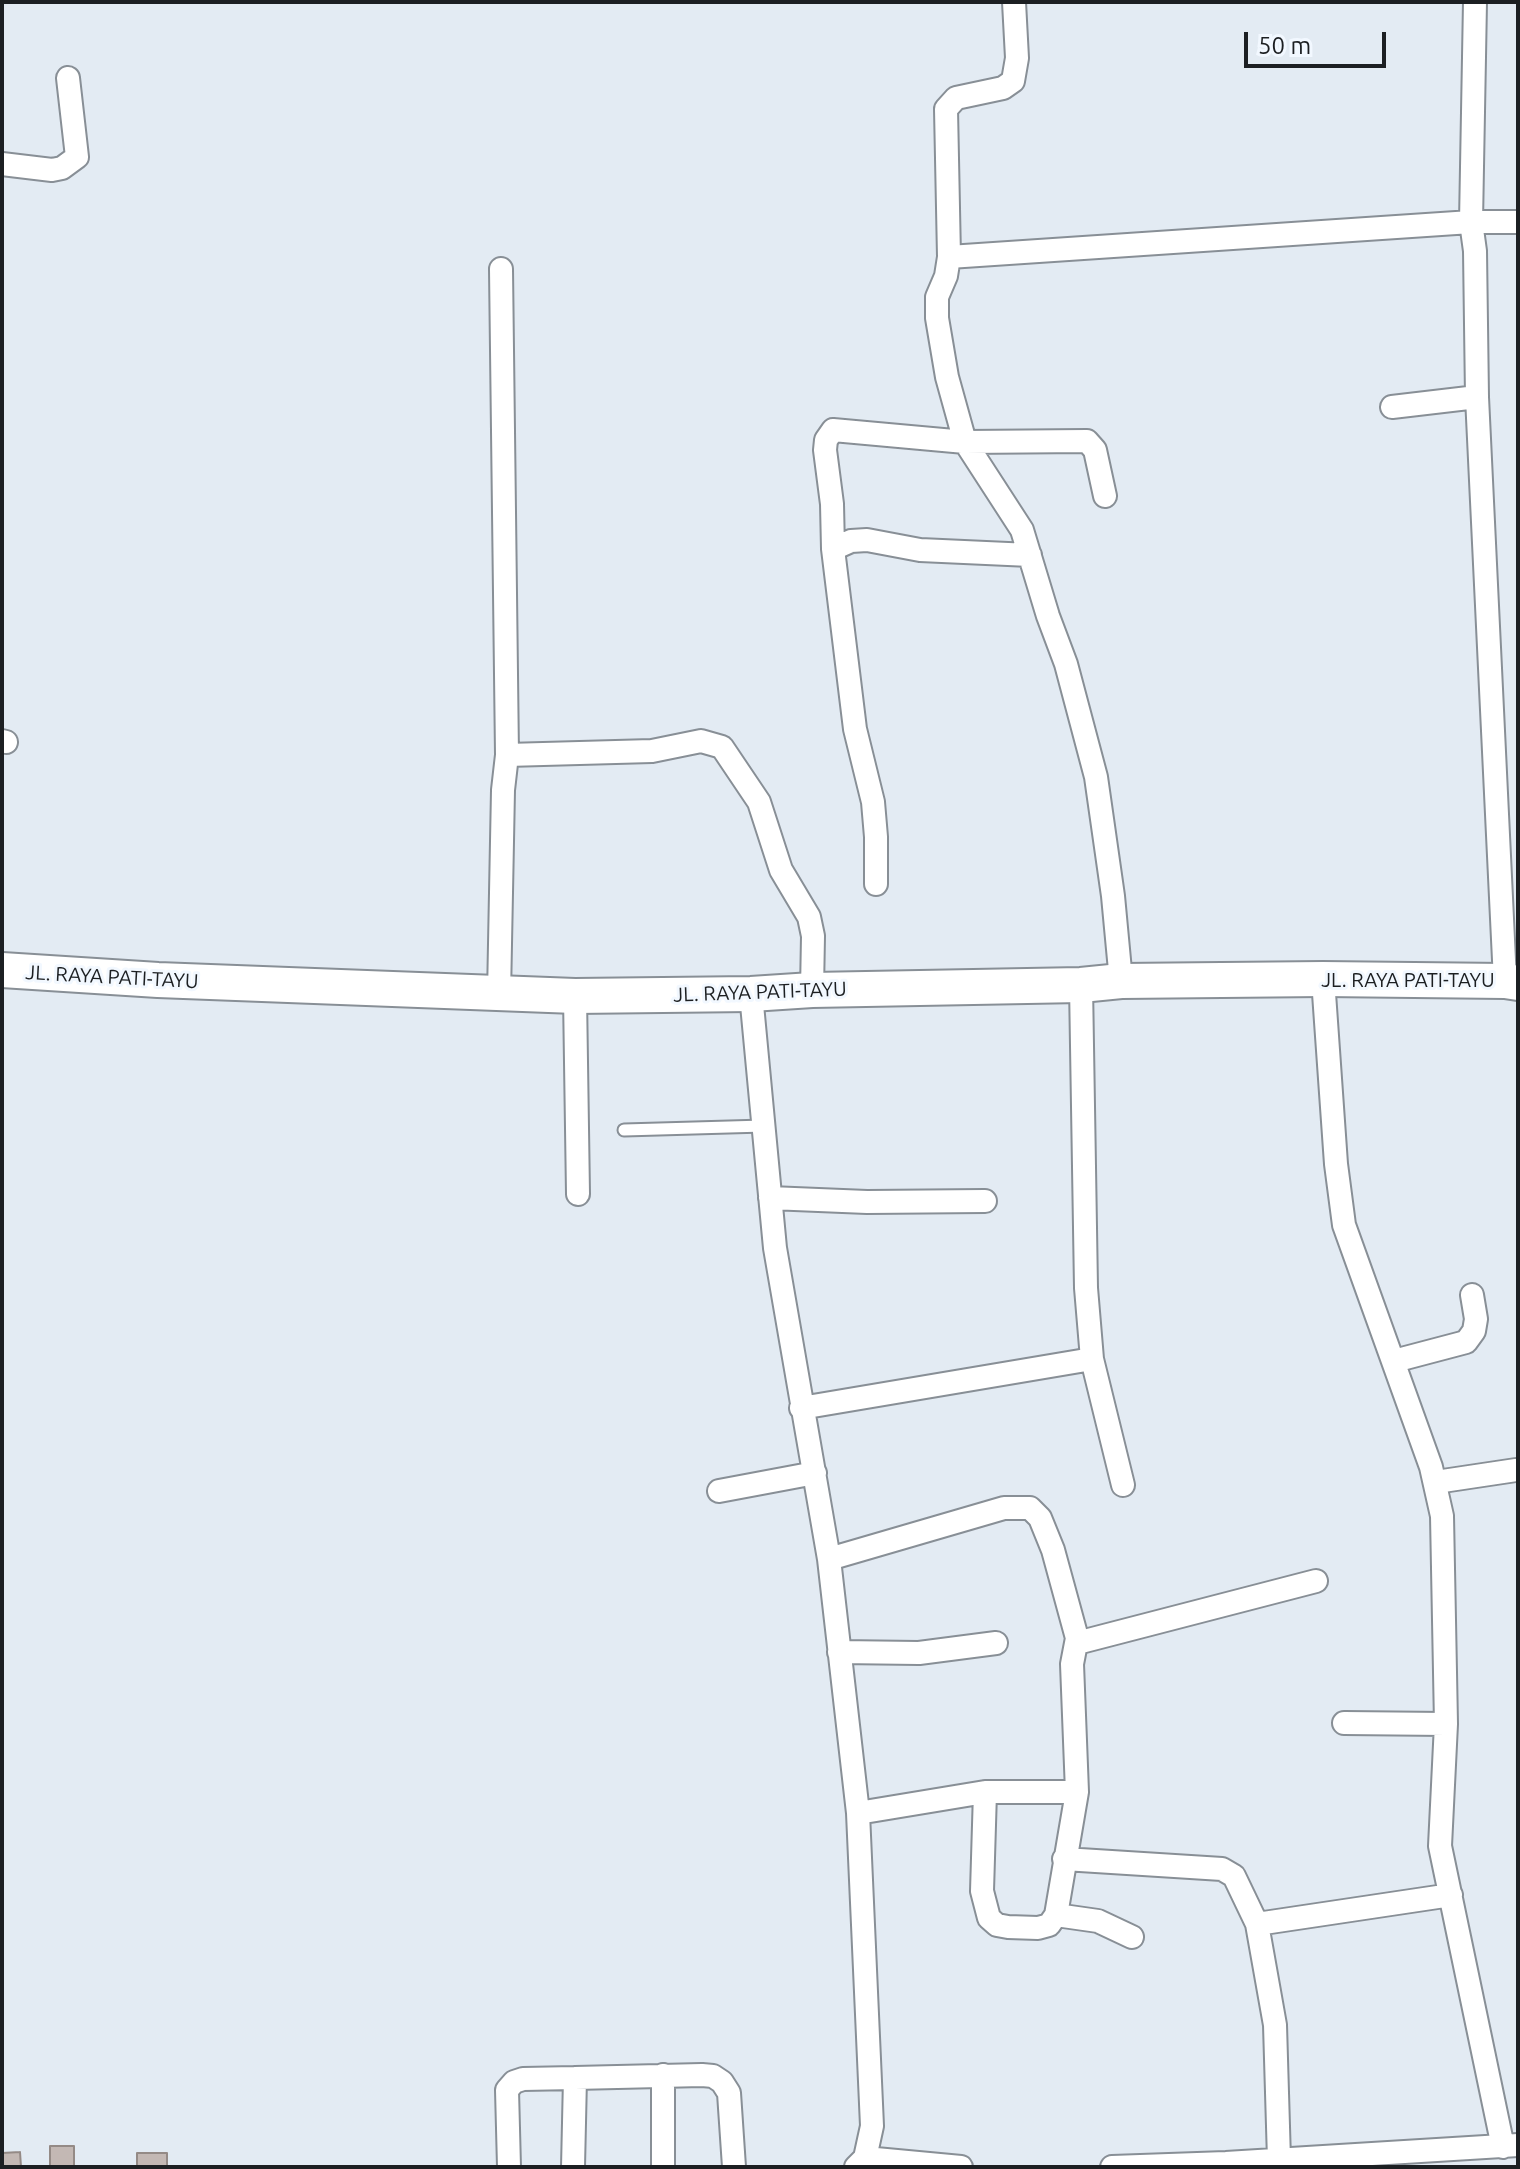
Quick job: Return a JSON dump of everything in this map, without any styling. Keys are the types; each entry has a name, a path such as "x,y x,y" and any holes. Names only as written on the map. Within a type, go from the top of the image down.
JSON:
{"main road":[{"name":"JL. RAYA PATI-TAYU","path":"2,970 174,981 575,996 1081,985 1121,981 1323,979 1512,982"}],"street":[{"path":"1014,2 1017,58 1013,81 1003,88 956,98 946,109 949,257 946,276 937,297 937,318 947,377 965,442 1022,530 1066,664 1096,777 1121,981"},
{"path":"1475,2 1471,222 1475,251 1477,397 1512,982"},
{"path":"2,164 52,170 62,168 77,157 68,78"},
{"path":"949,257 1471,222 1518,222"},
{"path":"499,995 503,790 507,755 501,269"},
{"path":"1392,407 1477,397"},
{"path":"876,884 873,802 855,729 833,549 826,440 833,430 965,442 1087,441 1095,450 1105,496"},
{"path":"833,549 851,541 867,540 920,550 1030,555"},
{"path":"507,755 652,751 701,741 722,747 759,802 781,870 809,917 813,936 812,990"},
{"path":"1112,2167 1511,2146 1440,1846 1446,1724 1442,1516 1436,1482 1344,1225 1336,1164 1323,979"},
{"path":"1081,985 1086,1288 1092,1359 1123,1485"},
{"path":"751,994 775,1248 829,1559 858,1813 872,2126 860,2162 961,2167"},
{"path":"575,996 578,1194"},
{"path":"770,1198 867,1202 985,1201"},
{"path":"1394,1361 1460,1345 1470,1338 1476,1319 1472,1295"},
{"path":"801,1408 1092,1359"},
{"path":"1436,1482 1516,1470"},
{"path":"719,1491 815,1473"},
{"path":"829,1559 1004,1508 1030,1508 1040,1518 1053,1550 1077,1643 1072,1664 1077,1792 1056,1915 1052,1923 1038,1928 997,1925 989,1918 982,1891 985,1792"},
{"path":"1077,1643 1316,1581"},
{"path":"839,1652 919,1653 996,1643"},
{"path":"1344,1723 1446,1724"},
{"path":"858,1813 985,1792 1077,1792"},
{"path":"1064,1859 1222,1869 1234,1876 1257,1924 1275,2025 1279,2160"},
{"path":"1257,1924 1451,1895"},
{"path":"1056,1915 1098,1921 1132,1937"},
{"path":"663,2075 663,2167"},
{"path":"509,2167 507,2090 514,2082 523,2079 663,2075 713,2076 722,2082 729,2093 734,2167"},
{"path":"573,2167 575,2078"}],"lane":[{"path":"624,1130 764,1126"}],"building":[{"path":"50,2146 74,2146 74,2167 50,2167"},
{"path":"20,2152 21,2167 2,2167 2,2153"},
{"path":"137,2153 167,2153 167,2167 137,2167"}]}
